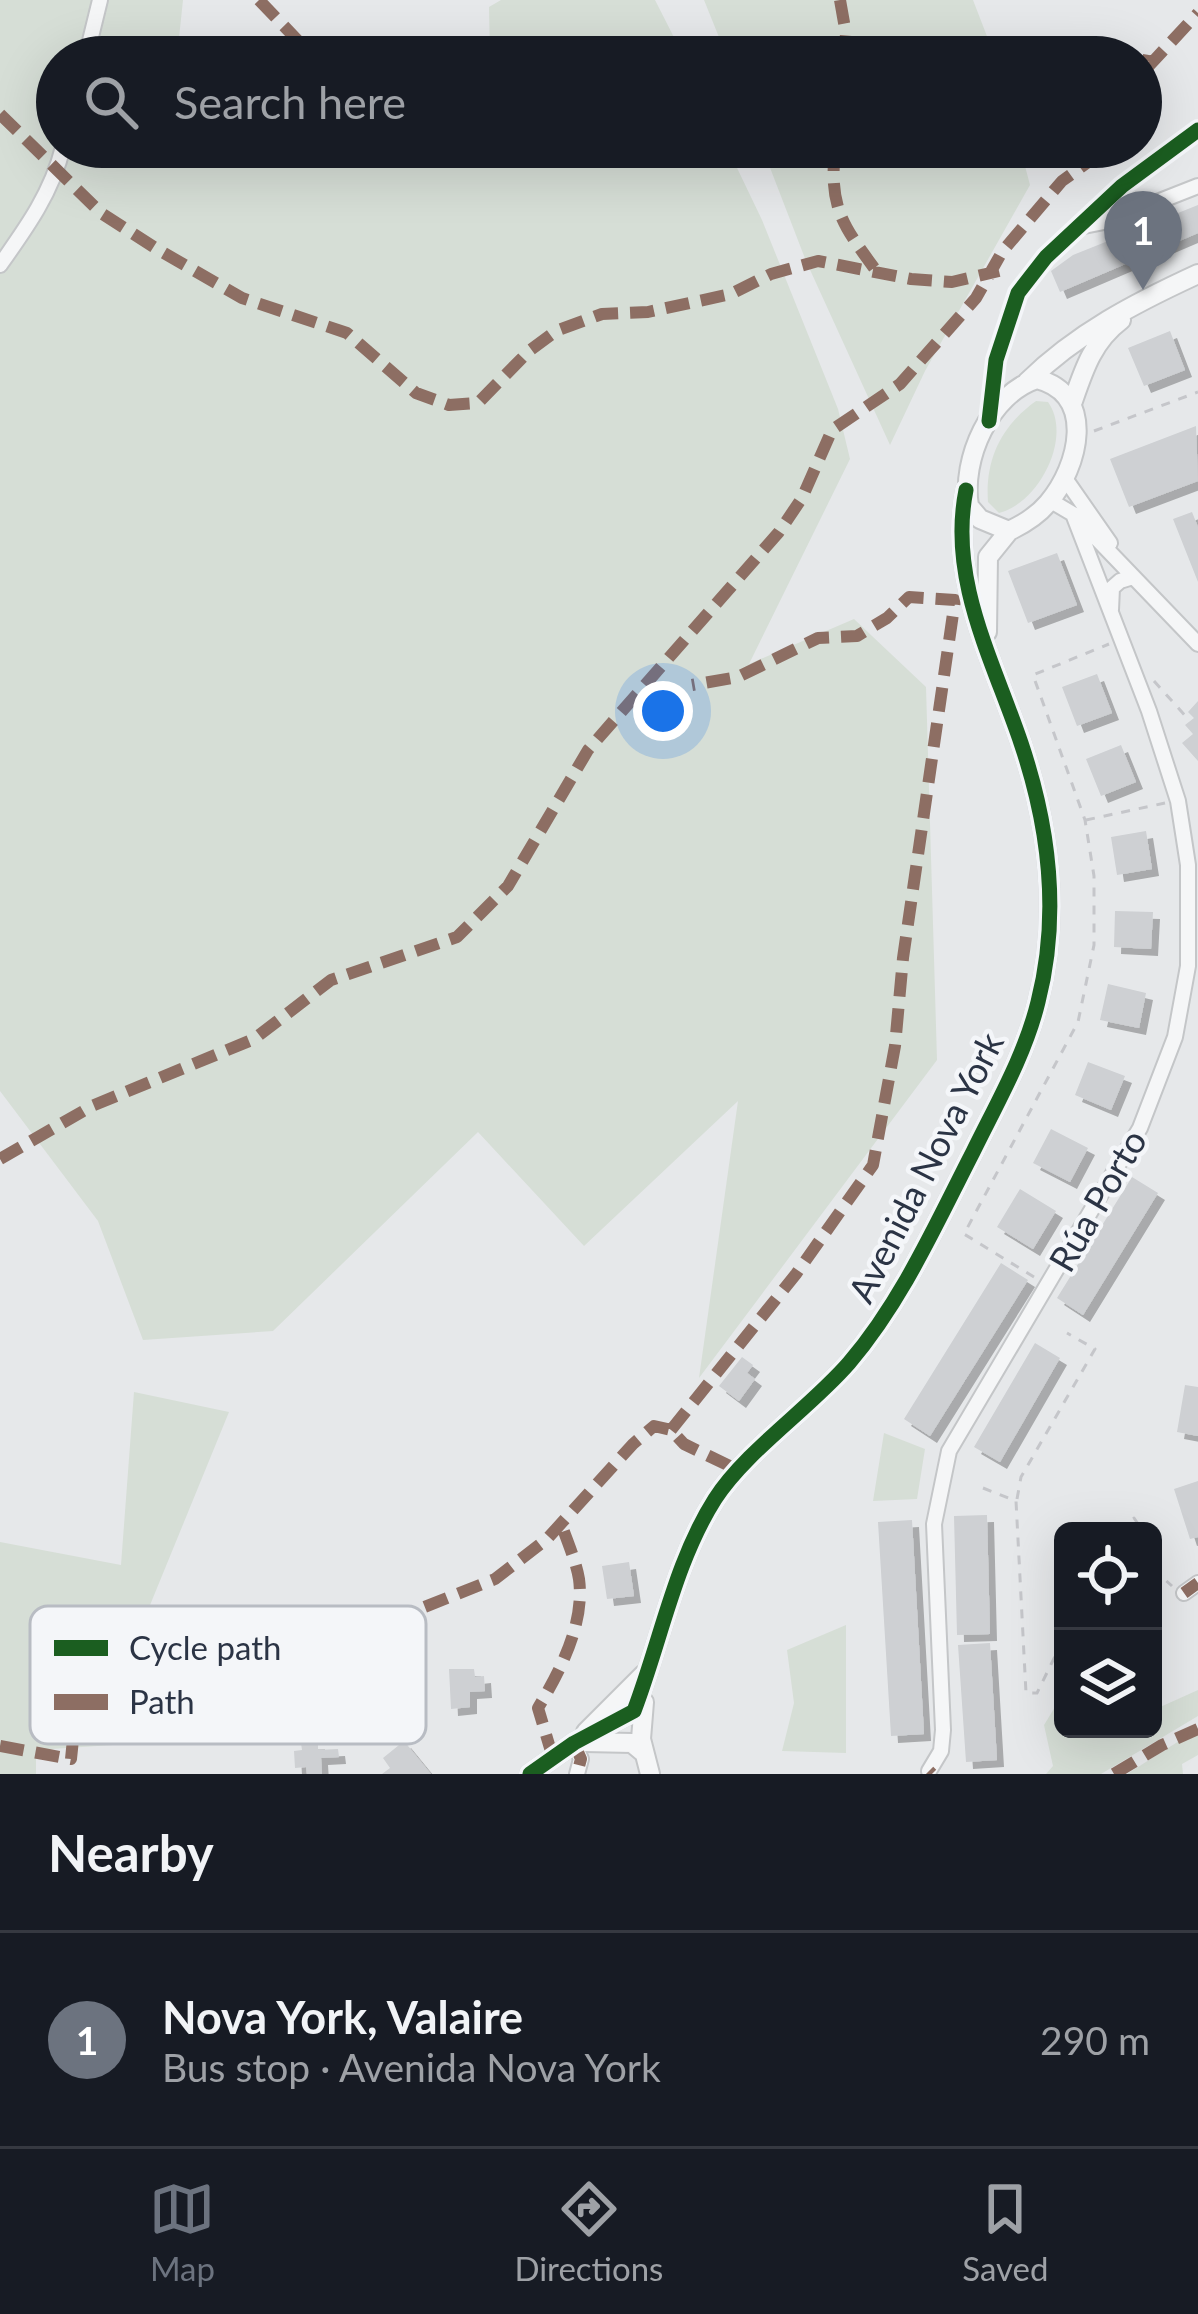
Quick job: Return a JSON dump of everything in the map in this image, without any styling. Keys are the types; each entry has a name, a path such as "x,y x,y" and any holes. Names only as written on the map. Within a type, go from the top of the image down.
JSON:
{"street":[{"path":"91,36 100,0"},
{"path":"1162,157 1198,130"},
{"path":"0,265 37,213 57,168"},
{"path":"989,421 996,360 1018,293 1046,257 1147,168"},
{"path":"1081,227 1198,186"},
{"path":"1154,296 1107,331 1084,366 1073,401 1077,435 1064,478 1051,501 1009,531 980,519 969,506 966,490 970,460 989,421 1085,332 1154,296 1198,274"},
{"path":"996,360 1002,377 1022,386 1050,382 1063,388 1073,401"},
{"path":"1064,478 1133,577 1198,644"},
{"name":"Avenida Nova York","path":"530,1774 574,1743 650,1667 688,1550 719,1492 833,1380 881,1322 927,1242 1025,1043 1046,959 1049,863 1023,748 971,604 960,520 966,490"},
{"path":"1051,501 1104,541"},
{"name":"Rúa Porto","path":"929,1771 941,1751 944,1730 934,1524 942,1474 957,1434 1140,1128 1163,1075 1183,999 1190,932 1188,866 1178,801 1149,711 1072,514"},
{"name":"Avenida Nova York","path":"990,655 985,609 988,557 1009,531"},
{"name":"Rúa Porto","path":"1104,541 1103,575 1111,615"},
{"path":"1111,615 1112,588 1133,577"},
{"path":"1184,1593 1198,1582"},
{"path":"650,1667 638,1713 650,1774"},
{"path":"607,1711 626,1708 638,1713"},
{"name":"Avenida Nova York","path":"574,1743 638,1713"},
{"path":"578,1774 581,1759 574,1743 632,1743 644,1753"}],"path":[{"path":"1088,433 1198,392"},
{"path":"1149,676 1190,721"},
{"path":"1085,820 1178,801"},
{"path":"1054,1658 1037,1693 1026,1693 1016,1501 1021,1477 1095,1349 1067,1333"},
{"path":"982,1488 1016,1501"},
{"path":"1162,1576 1184,1593"}],"shaded area":[{"path":"0,0 183,0 179,36 36,36 36,168 737,168 838,409 850,459 749,664 854,619 926,687 937,1060 699,1378 738,1101 584,1246 478,1132 273,1331 143,1340 98,1221 0,1091"},
{"path":"501,0 655,0 673,36 490,36 489,7"},
{"path":"704,0 973,0 987,36 719,36"},
{"path":"770,168 1026,168 1030,185 925,371 890,445 806,261"},
{"path":"1036,401 1048,402 1055,416 1054,450 1039,483 1014,507 999,513 988,502 993,458 1013,421"},
{"path":"134,1392 229,1412 150,1606 30,1606 30,1744 128,1744 36,1750 36,1774 0,1774 0,1542 121,1565"},
{"path":"884,1433 925,1449 917,1499 873,1501"},
{"path":"846,1625 846,1753 782,1751 794,1703 787,1650"},
{"path":"1198,1690 1198,1716 1162,1738 1162,1706"},
{"path":"1054,1709 1054,1738 1161,1738 1101,1774 1046,1774 1053,1766 1044,1725"},
{"path":"1198,1729 1198,1755 1182,1764 1183,1774 1127,1774"}],"building":[{"path":"1198,205 1198,233 1060,292 1051,271 1073,255"},
{"path":"1170,331 1185,370 1144,386 1128,348"},
{"path":"1196,426 1198,481 1129,507 1110,459"},
{"path":"1192,512 1198,527 1198,582 1173,519"},
{"path":"1057,553 1077,605 1028,623 1008,571"},
{"path":"1097,674 1112,713 1077,726 1062,687"},
{"path":"1198,701 1198,761 1182,743 1193,734 1185,725 1194,718 1188,712"},
{"path":"1121,745 1136,782 1101,796 1086,759"},
{"path":"1146,831 1152,869 1117,875 1111,837"},
{"path":"1115,911 1153,912 1151,949 1114,947"},
{"path":"1108,984 1146,993 1139,1028 1100,1020"},
{"path":"1088,1062 1125,1076 1111,1110 1075,1095"},
{"path":"1051,1129 1088,1148 1070,1182 1033,1163"},
{"path":"1132,1177 1158,1193 1083,1315 1057,1298"},
{"path":"1020,1189 1056,1211 1033,1249 997,1227"},
{"path":"1001,1263 1028,1280 930,1436 904,1419"},
{"path":"1035,1343 1060,1358 1000,1462 974,1447"},
{"path":"742,1357 753,1365 747,1373 755,1379 739,1401 719,1386"},
{"path":"1185,1385 1198,1387 1198,1436 1177,1432"},
{"path":"1198,1481 1198,1537 1190,1539 1174,1489"},
{"path":"987,1515 990,1634 957,1635 954,1516"},
{"path":"912,1520 924,1734 891,1736 878,1522"},
{"path":"629,1562 634,1596 607,1599 602,1566"},
{"path":"990,1643 997,1760 966,1762 958,1645"},
{"path":"449,1669 474,1669 475,1677 484,1676 485,1691 470,1692 470,1707 451,1709"},
{"path":"301,1744 318,1744 318,1750 338,1749 339,1757 321,1758 322,1774 307,1774 306,1767 295,1768 294,1751 302,1750"},
{"path":"406,1744 431,1774 382,1774 390,1768 383,1758"}],"marked path":[{"path":"259,0 293,36"},
{"path":"840,0 846,36"},
{"path":"1162,52 1198,13"},
{"path":"0,114 36,149"},
{"path":"55,168 101,213 157,249 242,298 347,333 416,393 449,405 478,403 529,351 556,331 602,314 648,312 731,294 771,274 818,261 952,282 999,271"},
{"path":"834,168 841,215 877,272"},
{"path":"0,1159 92,1106 254,1039 331,980 457,937 508,886 588,750 779,532 802,498 832,430 900,384 976,298 1002,252 1062,181 1080,168"},
{"path":"671,1430 796,1274 873,1165 895,1046 903,958 955,600 909,597 887,618 857,636 818,638 738,677 692,685"},
{"path":"426,1606 495,1579 547,1539 654,1426 671,1430 684,1444 740,1471"},
{"path":"553,1758 538,1708 569,1646 580,1596 578,1572 561,1523"},
{"path":"1184,1593 1198,1583"},
{"path":"1114,1774 1198,1729"},
{"path":"574,1743 581,1759 577,1774"},
{"path":"0,1746 71,1759 73,1744"},
{"path":"929,1771 932,1774"}],"cycle path":[{"path":"1162,157 1198,130"},
{"path":"989,421 996,360 1018,293 1046,257 1146,168"},
{"path":"530,1774 574,1743 634,1711 701,1523 728,1481 849,1363 886,1314 1001,1097 1032,1022 1049,937 1048,871 1031,774 968,587 962,523 966,490"}],"place":[{"name":"Nova York, Valaire","path":"1143,290"}]}
